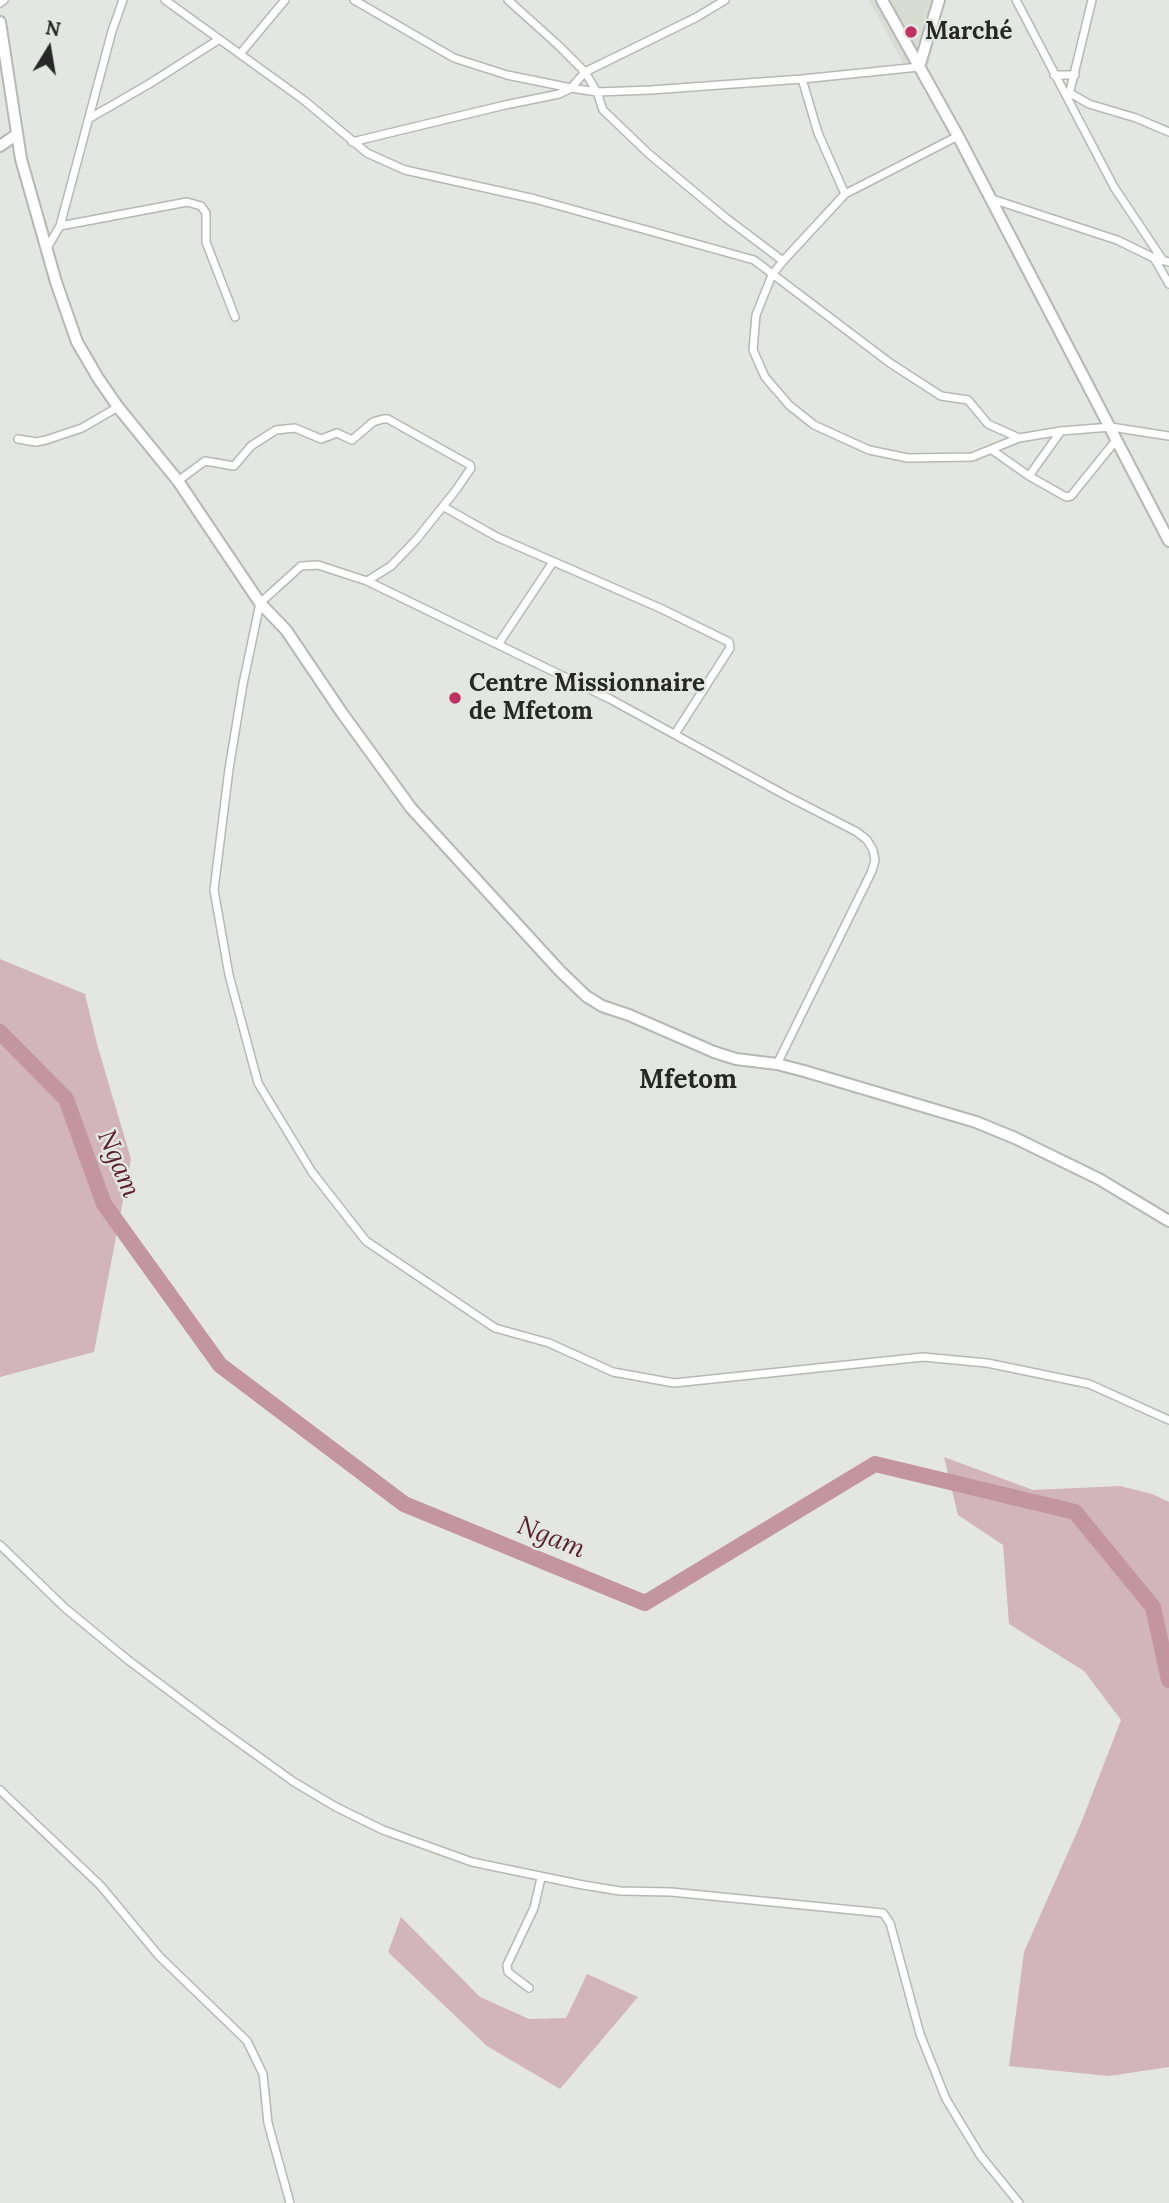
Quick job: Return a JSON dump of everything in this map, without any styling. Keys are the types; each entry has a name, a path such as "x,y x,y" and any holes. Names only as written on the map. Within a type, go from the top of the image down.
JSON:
{"street":[{"path":"47,248 61,226 112,31 123,0"},
{"path":"164,0 304,101 367,153 405,170 536,200 754,260 890,363 941,396 968,400 988,424 1019,439"},
{"path":"240,54 285,0"},
{"path":"354,0 454,58 507,75 597,92 802,79 919,67"},
{"path":"508,0 584,72 597,92 603,110 649,154 783,261"},
{"path":"352,142 559,94 571,88 584,72 697,17 725,0"},
{"path":"882,0 958,136 1169,541"},
{"path":"919,67 939,0"},
{"path":"1016,0 1114,187 1162,260 1169,284"},
{"path":"1069,97 1092,0"},
{"path":"0,22 21,159 56,282 77,342 118,407 177,481 260,603 286,630 411,808 516,924 586,996 602,1006 714,1052 736,1059 776,1064 976,1122 1058,1157 1164,1211 1169,1221"},
{"path":"90,118 218,40"},
{"path":"1054,75 1075,75"},
{"path":"802,79 818,133 845,194"},
{"path":"1069,97 1136,118 1169,132"},
{"path":"0,146 16,135"},
{"path":"958,136 845,194 783,261 772,275 756,316 753,351 765,377 789,405 814,425 869,450 908,458 972,457 1019,439 1061,431 1111,427 1169,436"},
{"path":"989,198 1117,240 1162,260"},
{"path":"61,226 187,202 201,206 206,213 206,242 235,317"},
{"path":"18,439 36,442 46,440 82,428 118,407"},
{"path":"177,481 205,461 234,466 251,446 276,430 295,428 321,439 337,433 352,440 373,422 388,419 470,465 471,468 444,507 391,566 367,582"},
{"path":"1001,430 1002,446"},
{"path":"1029,476 1061,431"},
{"path":"992,450 1029,476 1066,496 1071,496 1117,439"},
{"path":"444,507 471,524 662,609 729,642 730,648 675,734"},
{"path":"499,643 553,562"},
{"path":"776,1064 875,860 867,840 858,832 675,734 499,643 367,582 318,565 301,566 260,603 233,745 214,890 229,975 258,1083 312,1172 366,1241 495,1328 549,1343 612,1372 674,1383 923,1357 987,1363 1089,1384 1169,1420"},
{"path":"0,1545 65,1608 128,1660 294,1782 383,1830 472,1862 541,1878 620,1891 671,1892 883,1913 890,1923 920,2034 946,2099 980,2155 1019,2203"},
{"path":"0,1790 100,1885 159,1955 247,2041 263,2074 268,2123 290,2203"},
{"path":"528,1988 508,1972 507,1965 534,1908 541,1878"}],"shaded area":[{"name":"Marché","path":"869,0 945,0 928,65 918,76 903,63"},
{"path":"0,959 85,994 131,1159 94,1352 0,1377"},
{"path":"944,1457 1033,1490 1120,1486 1152,1494 1169,1502 1169,2067 1109,2076 1009,2066 1024,1952 1081,1823 1121,1720 1084,1671 1009,1624 1003,1545 958,1515"},
{"path":"401,1917 480,1997 529,2019 566,2018 587,1974 638,1997 560,2089 487,2046 388,1952"}],"waterway":[{"name":"Ngam","path":"0,1032 66,1099 104,1204 220,1365 404,1504 645,1603 875,1464 1075,1512 1153,1607 1169,1680"}],"place":[{"name":"Marché","path":"911,32"},
{"name":"Centre Missionnaire de Mfetom","path":"455,698"}],"district":[{"name":"Mfetom","path":"688,1081"}]}
